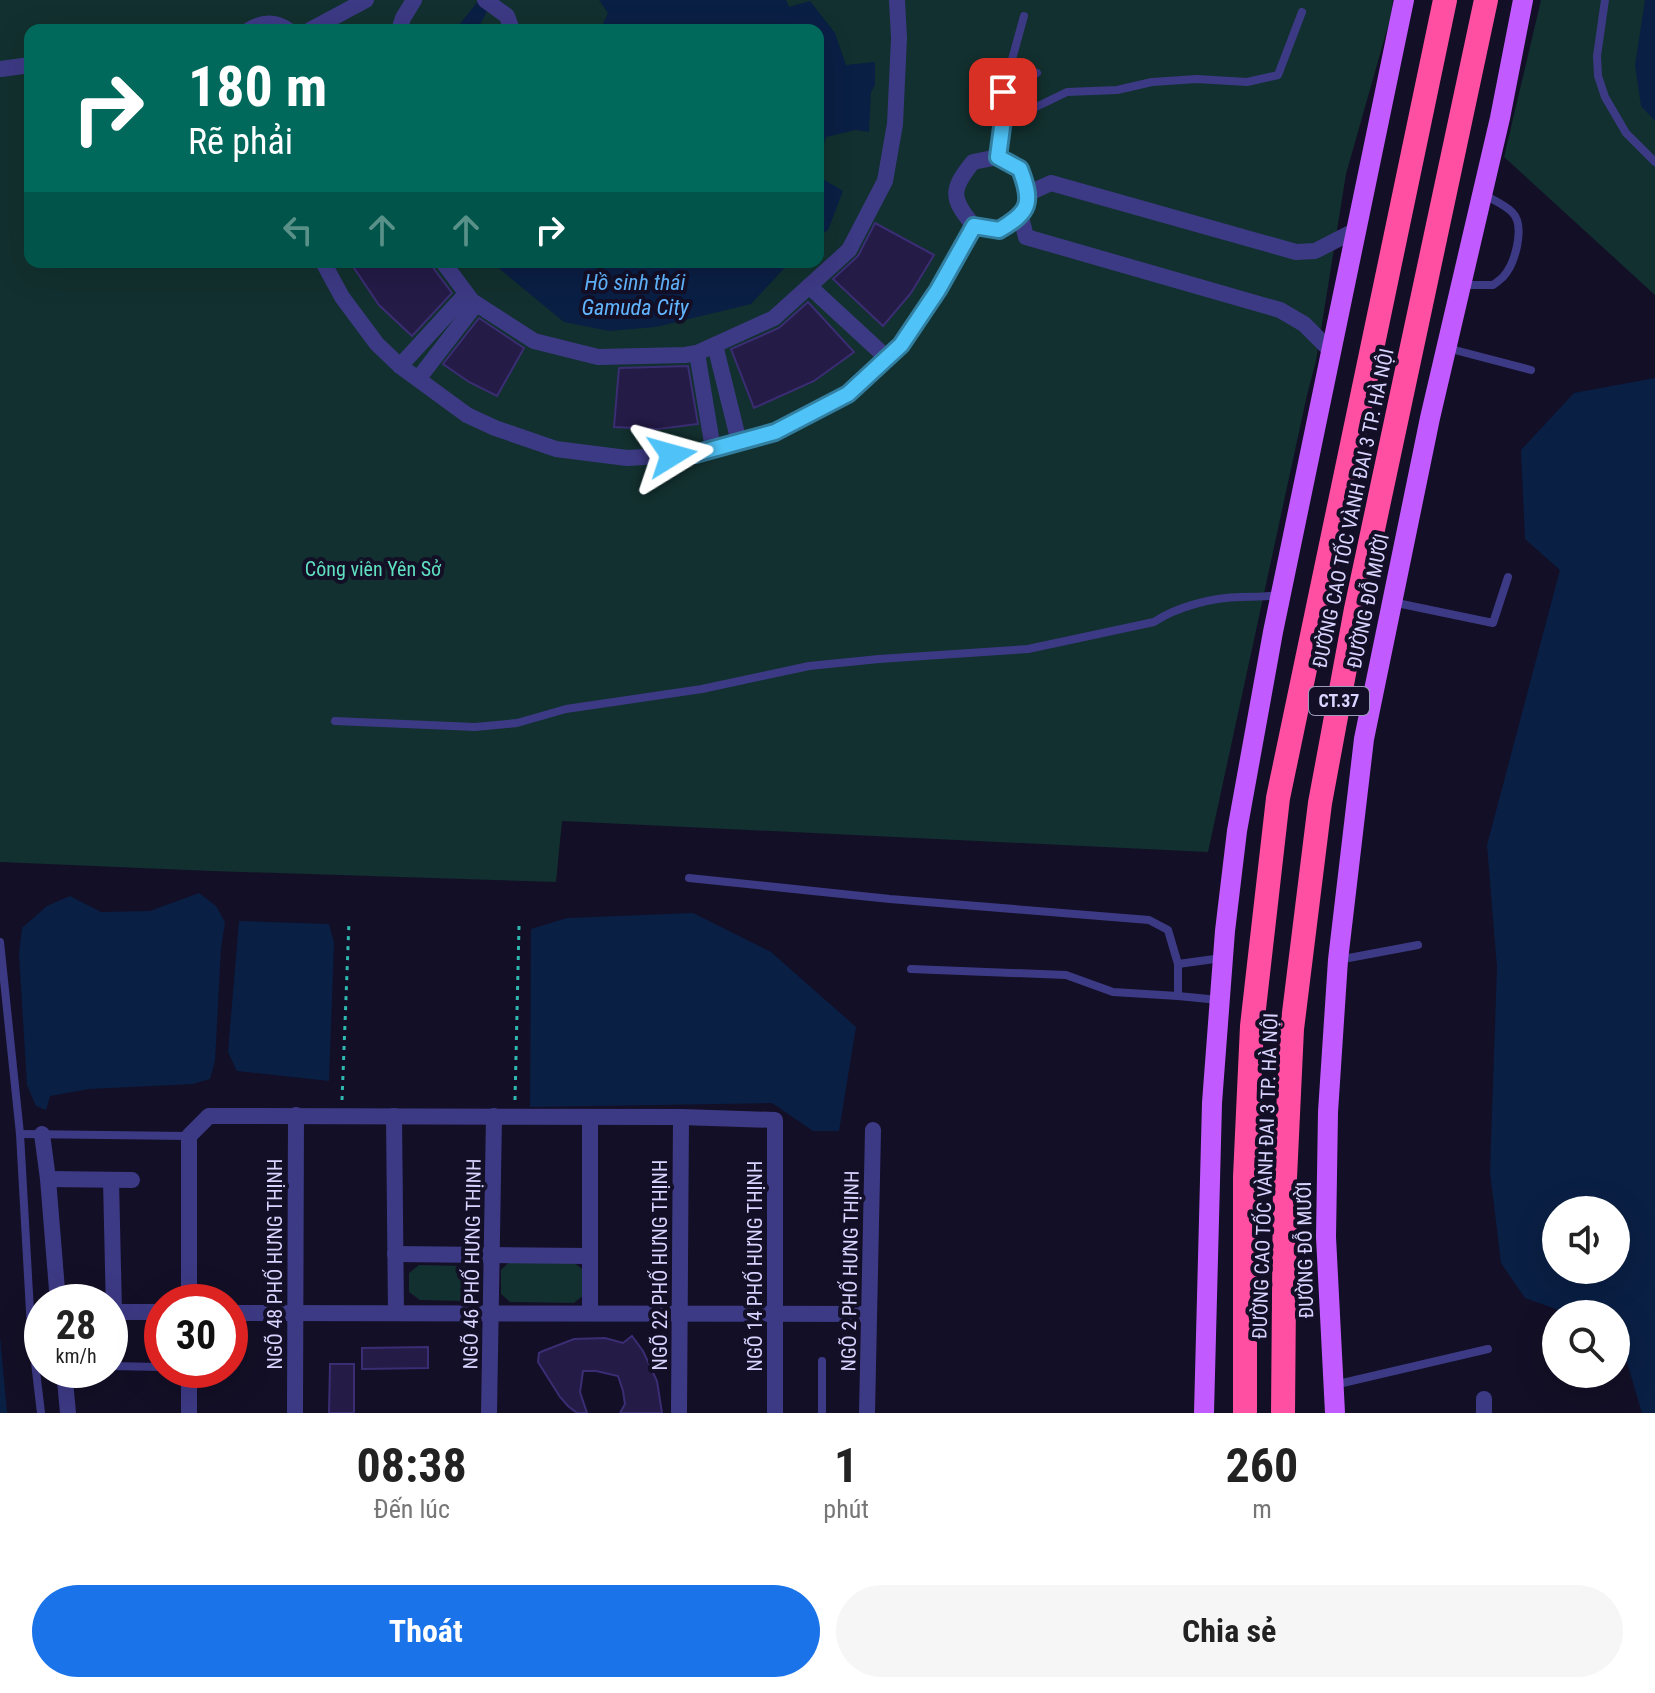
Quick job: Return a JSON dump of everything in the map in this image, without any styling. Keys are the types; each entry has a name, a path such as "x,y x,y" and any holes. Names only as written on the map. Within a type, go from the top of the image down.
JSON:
{"highway":[{"name":"ĐƯỜNG CAO TỐC VÀNH ĐAI 3 TP. HÀ NỘI","path":"1245,1413 1245,1177 1252,1026 1278,798 1445,0"},
{"name":"ĐƯỜNG CAO TỐC VÀNH ĐAI 3 TP. HÀ NỘI","path":"1283,1413 1285,1178 1292,1029 1320,803 1359,594 1486,0"}],"main road":[{"path":"1204,1413 1212,1103 1219,1000 1237,831 1280,595 1404,0"},
{"name":"ĐƯỜNG ĐỖ MƯỜI","path":"1335,1413 1326,1237 1328,1112 1338,960 1364,739 1523,0"}],"street":[{"path":"321,24 366,0"},
{"path":"401,24 414,0"},
{"path":"448,268 471,299 534,341 598,357 697,353 774,318 849,250 885,181 895,124 899,38 897,0"},
{"path":"490,3 507,16 510,24"},
{"path":"1,69 24,66"},
{"path":"1021,217 999,230 974,226 957,207 957,181 973,162 998,157 1020,169 1029,193 1021,217 1026,237 1280,310 1304,324 1331,351"},
{"path":"1029,193 1051,183 1296,252 1315,251 1356,230"},
{"path":"326,268 342,297 377,344 400,366 467,415 556,449 627,458 695,454 775,432 848,394 901,345 938,290 974,226"},
{"path":"807,288 883,361"},
{"path":"400,366 471,299"},
{"path":"418,379 471,299"},
{"path":"715,345 739,442"},
{"path":"697,353 713,449"},
{"name":"NGÕ 48 PHỐ HƯNG THỊNH","path":"295,1413 296,1115"},
{"path":"189,1284 189,1136 209,1116 681,1117"},
{"path":"394,1116 396,1313"},
{"name":"NGÕ 46 PHỐ HƯNG THỊNH","path":"489,1413 494,1116"},
{"path":"590,1117 590,1313"},
{"name":"NGÕ 14 PHỐ HƯNG THỊNH","path":"681,1117 775,1120 775,1413"},
{"name":"NGÕ 22 PHỐ HƯNG THỊNH","path":"679,1413 681,1117"},
{"name":"NGÕ 2 PHỐ HƯNG THỊNH","path":"867,1413 873,1130"},
{"path":"42,1134 57,1284"},
{"path":"48,1179 132,1180"},
{"path":"111,1180 112,1284"},
{"path":"395,1254 590,1256"},
{"path":"248,1313 869,1314"},
{"path":"66,1388 68,1413"},
{"path":"189,1388 189,1413"}],"lane":[{"path":"1605,0 1597,56 1598,76 1605,97 1626,133 1655,162"},
{"path":"1002,127 1067,92 1117,90 1152,82 1197,79 1247,82 1278,75 1302,12"},
{"path":"998,157 1003,92 1024,16"},
{"path":"1003,92 1037,73"},
{"path":"1461,285 1493,285 1504,276 1512,262 1519,237 1518,222 1513,213 1483,193"},
{"path":"1447,348 1531,370"},
{"path":"1392,602 1493,623 1508,577"},
{"path":"335,721 475,727 517,723 566,709 702,689 809,666 1028,649 1154,622 1195,604 1238,597 1280,595"},
{"path":"689,878 890,899 1149,920 1168,930 1178,964 1178,996"},
{"path":"0,942 20,1134 31,1329 41,1413"},
{"path":"1338,960 1418,945"},
{"path":"1178,964 1223,958"},
{"path":"911,969 1066,975 1113,992 1219,1000"},
{"path":"20,1134 189,1136"},
{"path":"1333,1385 1488,1349"},
{"path":"822,1361 822,1413"}],"path":[{"path":"342,1116 349,921"},
{"path":"515,1116 519,926"}],"green space":[{"name":"Công viên Yên Sở","path":"0,0 1393,0 1346,174 1316,361 1208,852 562,821 556,882 0,862"},
{"path":"1541,0 1655,0 1655,295 1504,157"},
{"path":"510,1261 573,1262 585,1271 585,1294 574,1303 510,1302 501,1294 501,1270"},
{"path":"419,1265 465,1266 475,1274 474,1293 463,1301 420,1300 409,1292 409,1273"}],"water":[{"path":"479,0 493,0 480,24 460,24"},
{"path":"599,0 786,0 789,7 810,1 835,33 846,65 875,62 869,132 855,130 826,137 824,144 824,24 603,24 608,13"},
{"path":"1645,0 1655,0 1655,121 1641,106 1635,65"},
{"path":"824,180 843,191 828,230 824,233"},
{"name":"Hồ sinh thái Gamuda City","path":"498,268 784,268 751,304 656,327 609,331 564,322"},
{"path":"1655,378 1655,1413 1642,1413 1630,1373 1630,1300 1542,1300 1542,1304 1525,1298 1501,1263 1490,1172 1497,967 1487,845 1560,570 1525,539 1521,450 1574,393"},
{"path":"199,893 216,906 225,922 215,1061 210,1079 193,1084 89,1089 50,1096 46,1110 36,1106 27,1085 19,954 22,928 47,906 70,896 101,912 150,911"},
{"path":"693,913 771,952 856,1027 839,1131 813,1131 772,1103 530,1107 531,929 567,918"},
{"path":"239,921 329,924 334,943 329,1081 237,1071 228,1052"},
{"path":"0,1336 7,1413 0,1413"}],"building":[{"path":"875,223 934,255 911,293 883,326 833,279 858,256"},
{"path":"354,268 434,268 452,293 412,336 379,305"},
{"path":"808,302 854,352 814,381 754,408 731,349 779,328"},
{"path":"479,318 524,348 497,396 443,364"},
{"path":"688,366 698,424 658,429 614,427 619,368"},
{"path":"632,1336 657,1381 662,1413 620,1413 625,1404 618,1376 583,1371 580,1392 587,1413 577,1413 560,1397 538,1362 539,1353 574,1339 605,1338 623,1343"},
{"path":"428,1347 428,1368 362,1369 362,1348"},
{"path":"330,1364 354,1364 354,1413 329,1413"}],"route":[{"path":"672,455 695,454 775,432 848,394 901,345 938,290 974,226 999,230 1021,217 1029,193 1020,169 998,157 1003,92"}]}
